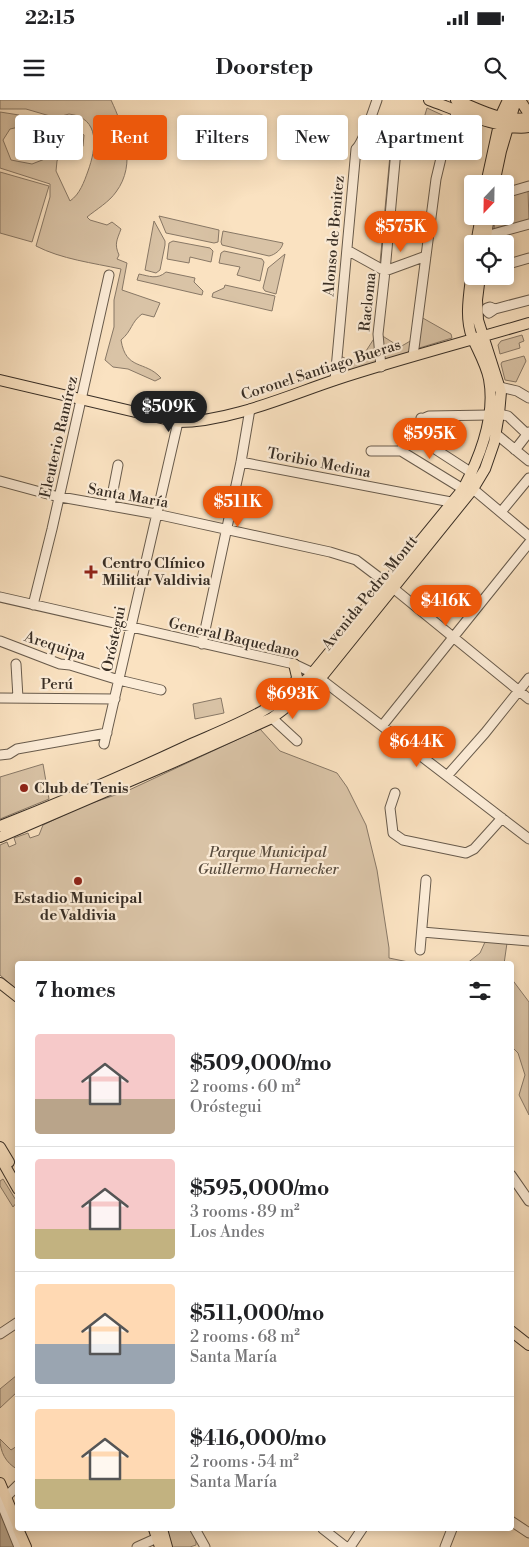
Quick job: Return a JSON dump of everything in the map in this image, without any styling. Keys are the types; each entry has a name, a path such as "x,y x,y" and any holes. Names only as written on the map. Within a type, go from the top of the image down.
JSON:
{"main road":[{"path":"429,100 459,103 505,122 524,128 529,126"},
{"path":"496,175 508,100"},
{"path":"489,175 505,122 518,100 529,115 505,122"},
{"name":"Avenida Pedro Montt","path":"0,837 25,821 272,718 305,693 316,675 468,489 488,461 496,434 489,379 477,336 468,314 471,285"},
{"name":"Avenida Pedro Montt","path":"468,489 494,414 500,387 489,353 477,336 479,285"},
{"name":"Coronel Santiago Bueras","path":"0,380 178,422 198,422 250,409 529,318"},
{"name":"Coronel Santiago Bueras","path":"477,336 529,323"},
{"path":"489,353 492,340 497,332"},
{"path":"292,693 297,679 297,671 294,664"},
{"name":"Avenida Pedro Montt","path":"159,764 266,710 316,675"},
{"name":"Avenida Pedro Montt","path":"0,826 25,821"},
{"path":"0,983 15,994"},
{"path":"0,1147 15,1170"},
{"path":"0,1157 15,1183"},
{"path":"514,1333 529,1344"},
{"path":"1,1485 3,1498 15,1522"},
{"path":"19,1531 26,1547"},
{"path":"158,1536 167,1547"}],"street":[{"name":"Alonso de Benitez","path":"371,115 377,100"},
{"path":"455,115 459,103"},
{"name":"Alonso de Benitez","path":"335,380 346,250 356,149 358,147"},
{"name":"Racloma","path":"380,367 378,334 395,160"},
{"path":"413,356 436,179 441,160"},
{"path":"514,190 529,186"},
{"path":"499,235 529,224"},
{"path":"346,250 385,271 426,256"},
{"path":"514,262 529,258"},
{"name":"Eleuterio Ramírez","path":"34,605 109,275"},
{"path":"495,309 529,300"},
{"path":"500,387 517,391 529,398"},
{"path":"202,644 241,462 250,409"},
{"path":"401,450 421,418 429,416 494,414 508,416 528,433 515,450"},
{"path":"421,418 435,449 472,473"},
{"name":"Oróstegui","path":"104,744 178,422"},
{"path":"496,434 529,461"},
{"path":"371,451 401,450 468,489 501,512 529,536"},
{"name":"Toribio Medina","path":"241,462 455,505"},
{"path":"110,506 118,465"},
{"path":"501,512 529,478"},
{"name":"Santa María","path":"0,481 60,497 156,514 330,552 356,560 529,699"},
{"path":"382,726 529,543"},
{"name":"General Baquedano","path":"0,597 294,664 316,675 529,839"},
{"name":"Arequipa","path":"0,641 60,664 70,665 161,690"},
{"path":"16,664 18,698"},
{"path":"447,776 529,678"},
{"name":"Perú","path":"0,698 114,699"},
{"path":"272,718 297,741"},
{"path":"0,755 9,754 16,749 107,733"},
{"path":"395,793 390,808 393,833 403,840 466,853 474,849 502,818"},
{"path":"420,950 426,880"},
{"path":"422,932 529,941"},
{"path":"514,1178 529,1201"},
{"path":"0,1334 15,1324"},
{"path":"1,1485 15,1486"},
{"path":"15,1487 3,1498 19,1547"},
{"path":"514,1523 529,1533"},
{"path":"196,1531 202,1546"},
{"path":"326,1531 346,1547"},
{"path":"350,1547 361,1531"},
{"path":"445,1547 451,1531"},
{"path":"137,1547 158,1536"}],"green space":[{"path":"0,100 111,100 117,115 93,115 93,133 87,122 83,120 83,115 47,115 26,109 0,109"},
{"path":"427,108 442,115 425,115"},
{"path":"0,112 19,115 15,115 15,128 10,129 3,140 11,160 32,164 42,160 57,160 56,171 70,201 83,183 93,153 93,160 127,160 126,170 116,192 87,217 90,220 107,225 112,222 121,229 117,242 119,255 117,259 127,263 122,290 160,303 154,317 142,314 121,340 123,350 132,361 155,372 161,378 155,381 128,369 113,367 105,360 114,327 114,300 121,269 88,263 36,246 50,197 50,184 0,168"},
{"path":"390,160 394,160 383,264 380,263"},
{"path":"0,172 49,186 32,242 0,233"},
{"path":"528,189 529,222 494,232 494,225 514,225 514,193"},
{"path":"159,216 219,230 218,242 214,243 166,233"},
{"path":"154,221 165,241 160,270 156,273 145,270"},
{"path":"223,231 283,243 278,251 269,256 222,245"},
{"path":"173,241 210,248 213,251 211,262 190,257 189,263 167,259 169,243"},
{"path":"224,251 262,259 264,262 260,281 237,275 240,267 219,263 221,253"},
{"path":"285,254 276,294 265,291 263,288 268,268"},
{"path":"166,272 195,278 194,282 203,291 202,295 137,280 139,274 156,277"},
{"path":"225,285 275,296 272,311 212,297 213,293 224,288"},
{"path":"421,317 451,334 452,338 416,349"},
{"path":"381,335 400,347 412,340 410,354 385,360 382,359"},
{"path":"522,335 524,341 519,343 520,348 500,354 498,345 501,341"},
{"path":"375,337 376,361 374,364 339,373 341,356 357,365"},
{"path":"524,356 526,361 516,382 505,380 502,362"},
{"path":"221,698 224,713 195,719 193,704"},
{"name":"Parque Municipal Guillermo Harnecker","path":"260,729 280,751 337,773 347,787 366,825 377,870 389,958 404,961 15,961 15,988 0,975 0,845 7,842 9,847 16,844 14,838 28,833 30,838 39,835 43,825 83,806 127,791"},
{"name":"Club de Tenis","path":"43,764 49,799 0,819 0,777"},
{"path":"485,942 507,943 504,961 470,961 480,953"},
{"path":"514,982 529,1002 529,1115 519,1095 525,1075 518,1053 514,1049"},
{"path":"3,1179 15,1199 13,1207 0,1186 0,1181"},
{"path":"15,1377 15,1394 0,1408 0,1389"},
{"path":"0,1439 11,1450 15,1447 15,1468 4,1457"},
{"path":"166,1531 192,1531 196,1545 190,1547 170,1547"}],"shaded area":[{"path":"0,1513 15,1547 0,1547"}],"place":[{"name":"Centro Clínico Militar Valdivia","path":"91,572"},
{"name":"Club de Tenis","path":"24,788"},
{"name":"Estadio Municipal de Valdivia","path":"78,881"}]}
